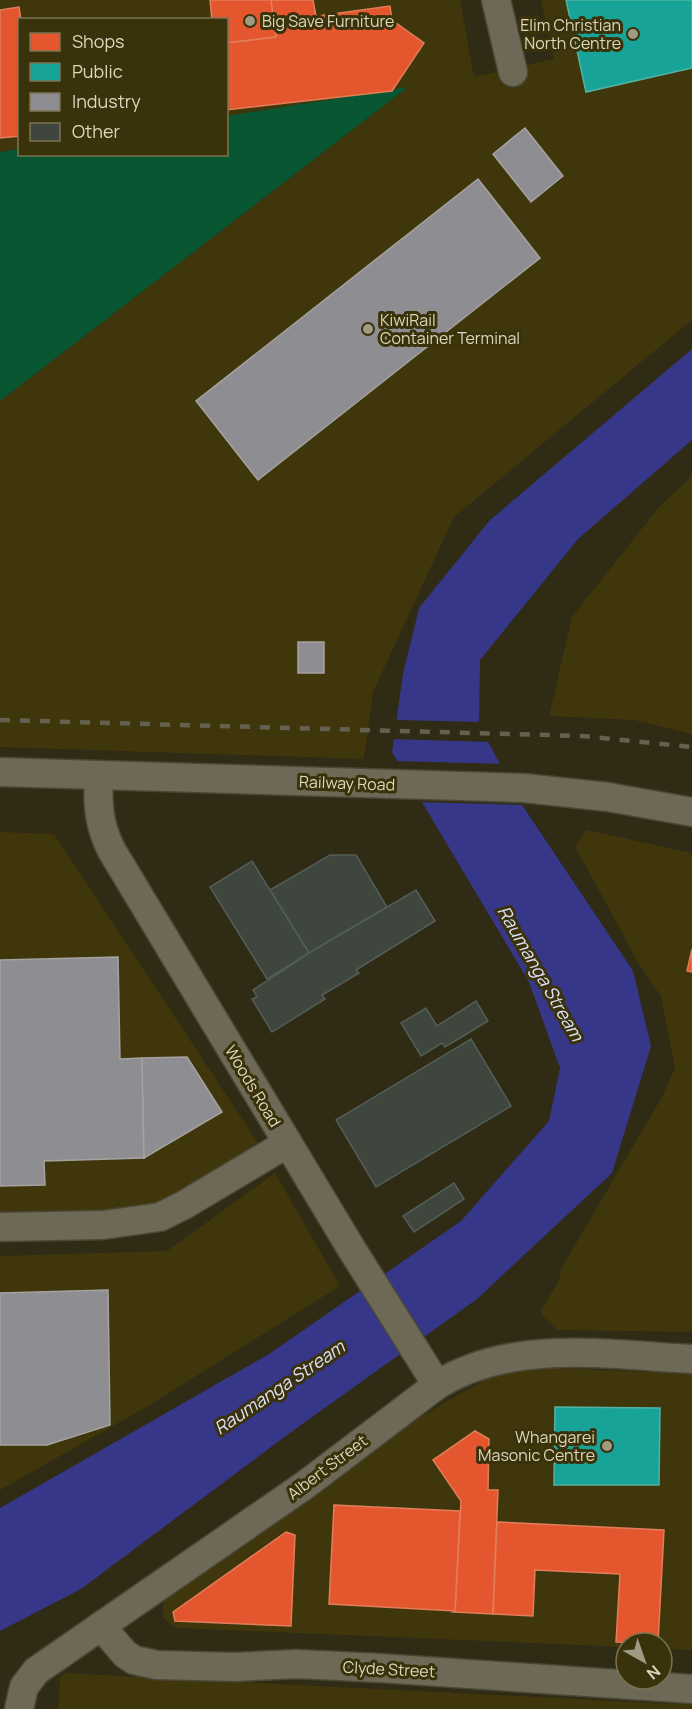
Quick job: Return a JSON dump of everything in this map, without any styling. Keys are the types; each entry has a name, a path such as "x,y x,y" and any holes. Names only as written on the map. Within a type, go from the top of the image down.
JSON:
{"street":[{"path":"496,0 513,72"},
{"name":"Railway Road","path":"0,772 524,788 608,797 692,812"},
{"name":"Woods Road","path":"99,776 99,811 108,843 351,1248 437,1385"},
{"path":"0,1227 103,1225 160,1217 288,1143"},
{"name":"Albert Street","path":"19,1709 24,1687 36,1671 306,1485 437,1385 455,1374 499,1359 531,1355 573,1354 692,1359"},
{"name":"Clyde Street","path":"101,1626 125,1654 134,1660 157,1665 235,1667 297,1664 692,1689"}],"shaded area":[{"path":"0,0 460,0 474,77 554,59 541,0 692,0 692,320 454,517 373,692 364,759 0,747 0,401 407,88 228,116 228,18 18,18 18,149 0,152"},
{"path":"692,476 692,734 634,720 549,716 572,617 659,507"},
{"path":"587,830 692,853 692,1332 557,1330 543,1316 541,1310 559,1281 561,1269 662,1097 675,1068 661,996 640,966 575,846"},
{"path":"0,832 54,834 258,1143 149,1220 0,1222"},
{"path":"275,1173 340,1286 150,1405 0,1490 0,1256 167,1251"},
{"path":"512,1366 692,1374 692,1650 674,1649 674,1631 614,1631 614,1646 176,1628 163,1618 163,1602 364,1451 452,1398"},
{"path":"65,1673 692,1705 692,1709 58,1709 60,1678"}],"green space":[{"path":"408,87 0,401 0,152 18,149 18,156 228,156 228,116"}],"water":[{"name":"Raumanga Stream","path":"692,349 692,440 578,539 480,660 479,725 524,808 633,971 651,1046 612,1173 477,1299 287,1435 81,1589 0,1631 0,1508 269,1354 461,1221 549,1121 560,1068 529,982 392,752 403,674 419,608 490,520"}],"pier":[{"path":"394,720 482,722 491,742 391,739"},
{"path":"394,761 503,764 526,805 418,802"}],"building: Shops":[{"name":"Big Save Furniture","path":"210,0 271,0 276,37 228,43 228,18 212,18"},
{"path":"271,0 313,0 316,16 274,22"},
{"path":"390,6 392,20 424,43 392,91 228,110 228,43 276,37 274,22"},
{"path":"19,7 21,18 18,18 18,136 0,138 0,10"},
{"path":"692,949 692,972 687,971"},
{"path":"475,1431 489,1439 488,1490 498,1490 493,1614 453,1612 455,1611 461,1501 433,1460"},
{"path":"334,1505 460,1511 455,1611 329,1604"},
{"path":"497,1522 664,1530 659,1631 617,1631 620,1574 535,1570 533,1616 493,1614"},
{"path":"286,1532 295,1535 291,1626 175,1621 173,1612"}],"building: Public":[{"name":"Elim Christian North Centre","path":"566,0 692,0 692,68 586,92"},
{"name":"Whangarei Masonic Centre","path":"555,1407 660,1408 659,1485 554,1485"}],"building: Industry":[{"path":"525,128 563,176 531,202 493,154"},
{"name":"KiwiRail Container Terminal","path":"478,179 540,258 258,480 196,401"},
{"path":"298,642 324,642 324,673 298,673"},
{"path":"118,957 120,1059 142,1058 144,1158 44,1161 45,1185 0,1186 0,960"},
{"path":"187,1057 222,1112 144,1158 142,1058"},
{"path":"108,1290 110,1425 47,1445 0,1445 0,1293"}],"building: Other":[{"path":"330,855 356,855 387,907 309,953 270,890"},
{"path":"252,861 309,953 267,979 210,887"},
{"path":"416,890 435,921 356,970 359,973 322,995 325,999 272,1032 252,999 257,997 253,990 309,953"},
{"path":"476,1001 488,1021 445,1047 442,1043 421,1056 401,1023 426,1008 437,1026"},
{"path":"471,1039 511,1106 376,1187 336,1120"},
{"path":"454,1183 464,1199 414,1232 403,1216"}],"railway":[{"path":"0,720 582,736 692,747"}],"place":[{"name":"Big Save Furniture","path":"250,21"},
{"name":"Elim Christian North Centre","path":"633,34"},
{"name":"KiwiRail Container Terminal","path":"368,329"},
{"name":"Whangarei Masonic Centre","path":"607,1446"}]}
